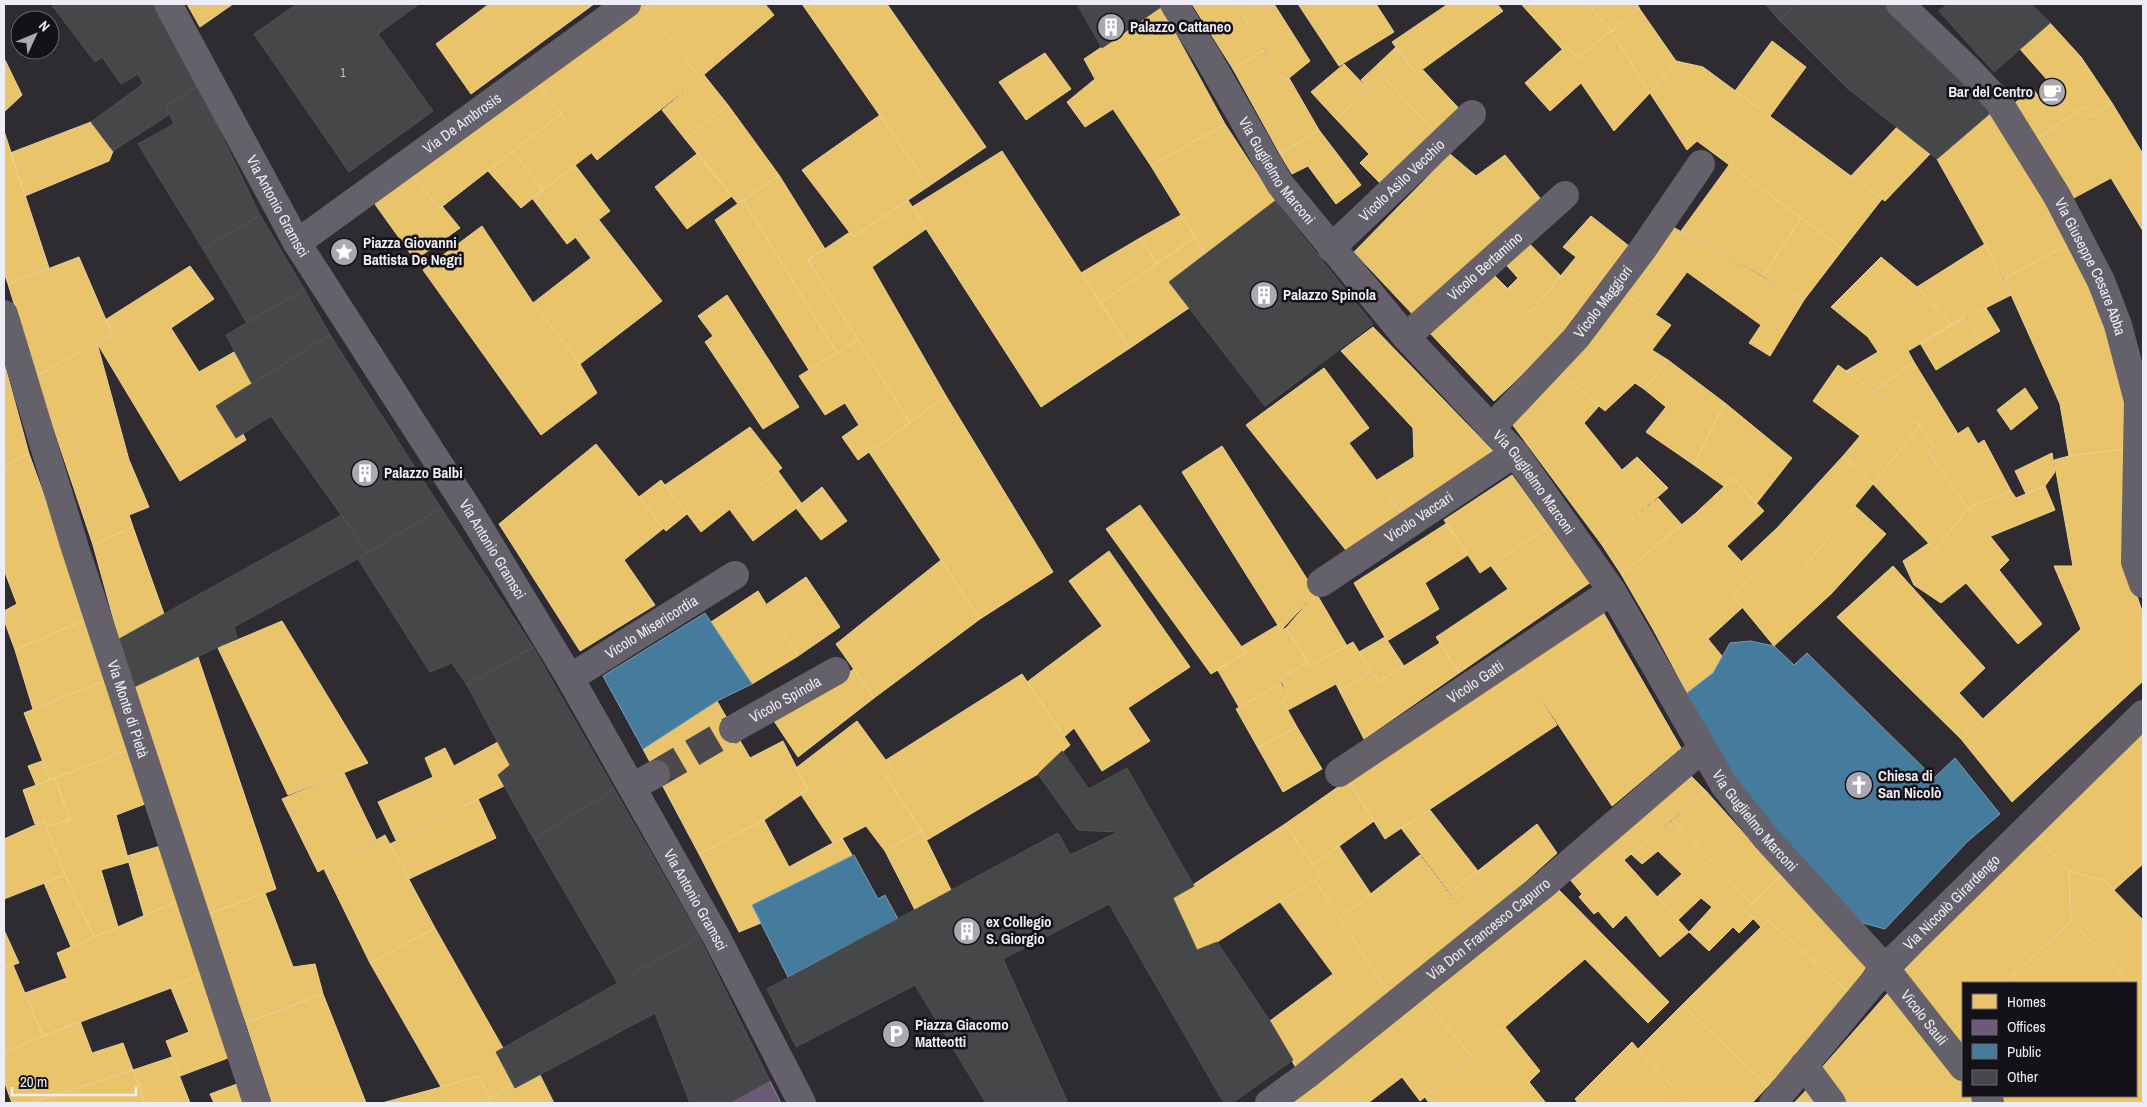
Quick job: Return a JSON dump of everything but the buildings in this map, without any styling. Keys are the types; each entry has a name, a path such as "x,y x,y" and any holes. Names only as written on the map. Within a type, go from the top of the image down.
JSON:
{"street":[{"name":"Via Antonio Gramsci","path":"168,4 297,244 470,512 570,678 717,938 802,1103"},
{"name":"Via De Ambrosis","path":"297,244 627,4"},
{"name":"Via Guglielmo Marconi","path":"1174,4 1208,58 1280,184 1406,337 1515,453 1612,591 1724,785 1766,838 1886,968"},
{"name":"Via Giuseppe Cesare Abba","path":"1900,4 1968,68 1998,100 2057,196 2101,280 2118,325 2138,402 2135,562 2143,584"},
{"name":"Vicolo Asilo Vecchio","path":"1331,248 1472,114"},
{"name":"Vicolo Maggiori","path":"1491,428 1576,338 1643,249 1701,164"},
{"name":"Vicolo Bertamino","path":"1406,337 1565,195"},
{"name":"Via Monte di Pietà","path":"4,314 78,557 257,1103"},
{"name":"Vicolo Vaccari","path":"1321,583 1515,453"},
{"name":"Vicolo Misericordia","path":"570,678 735,576"},
{"name":"Vicolo Gatti","path":"1339,774 1612,591"},
{"name":"Vicolo Spinola","path":"733,729 836,671"},
{"name":"Via Niccolò Girardengo","path":"1773,1103 1886,968 2143,714"},
{"name":"Via Don Francesco Capurro","path":"1269,1103 1545,884 1703,748"},
{"path":"632,787 656,774"},
{"name":"Vicolo Sauli","path":"1886,968 1962,1066"},
{"path":"1804,1065 1832,1103"}],"tunnel":[{"path":"656,774 733,729"}],"place":[{"name":"Palazzo Cattaneo","path":"1111,27"},
{"name":"Bar del Centro","path":"2052,92"},
{"name":"Piazza Giovanni Battista De Negri","path":"344,252"},
{"name":"Palazzo Spinola","path":"1264,295"},
{"name":"Palazzo Balbi","path":"365,473"},
{"name":"Chiesa di San Nicolò","path":"1859,785"},
{"name":"ex Collegio S. Giorgio","path":"967,931"},
{"name":"Piazza Giacomo Matteotti","path":"896,1034"}]}
